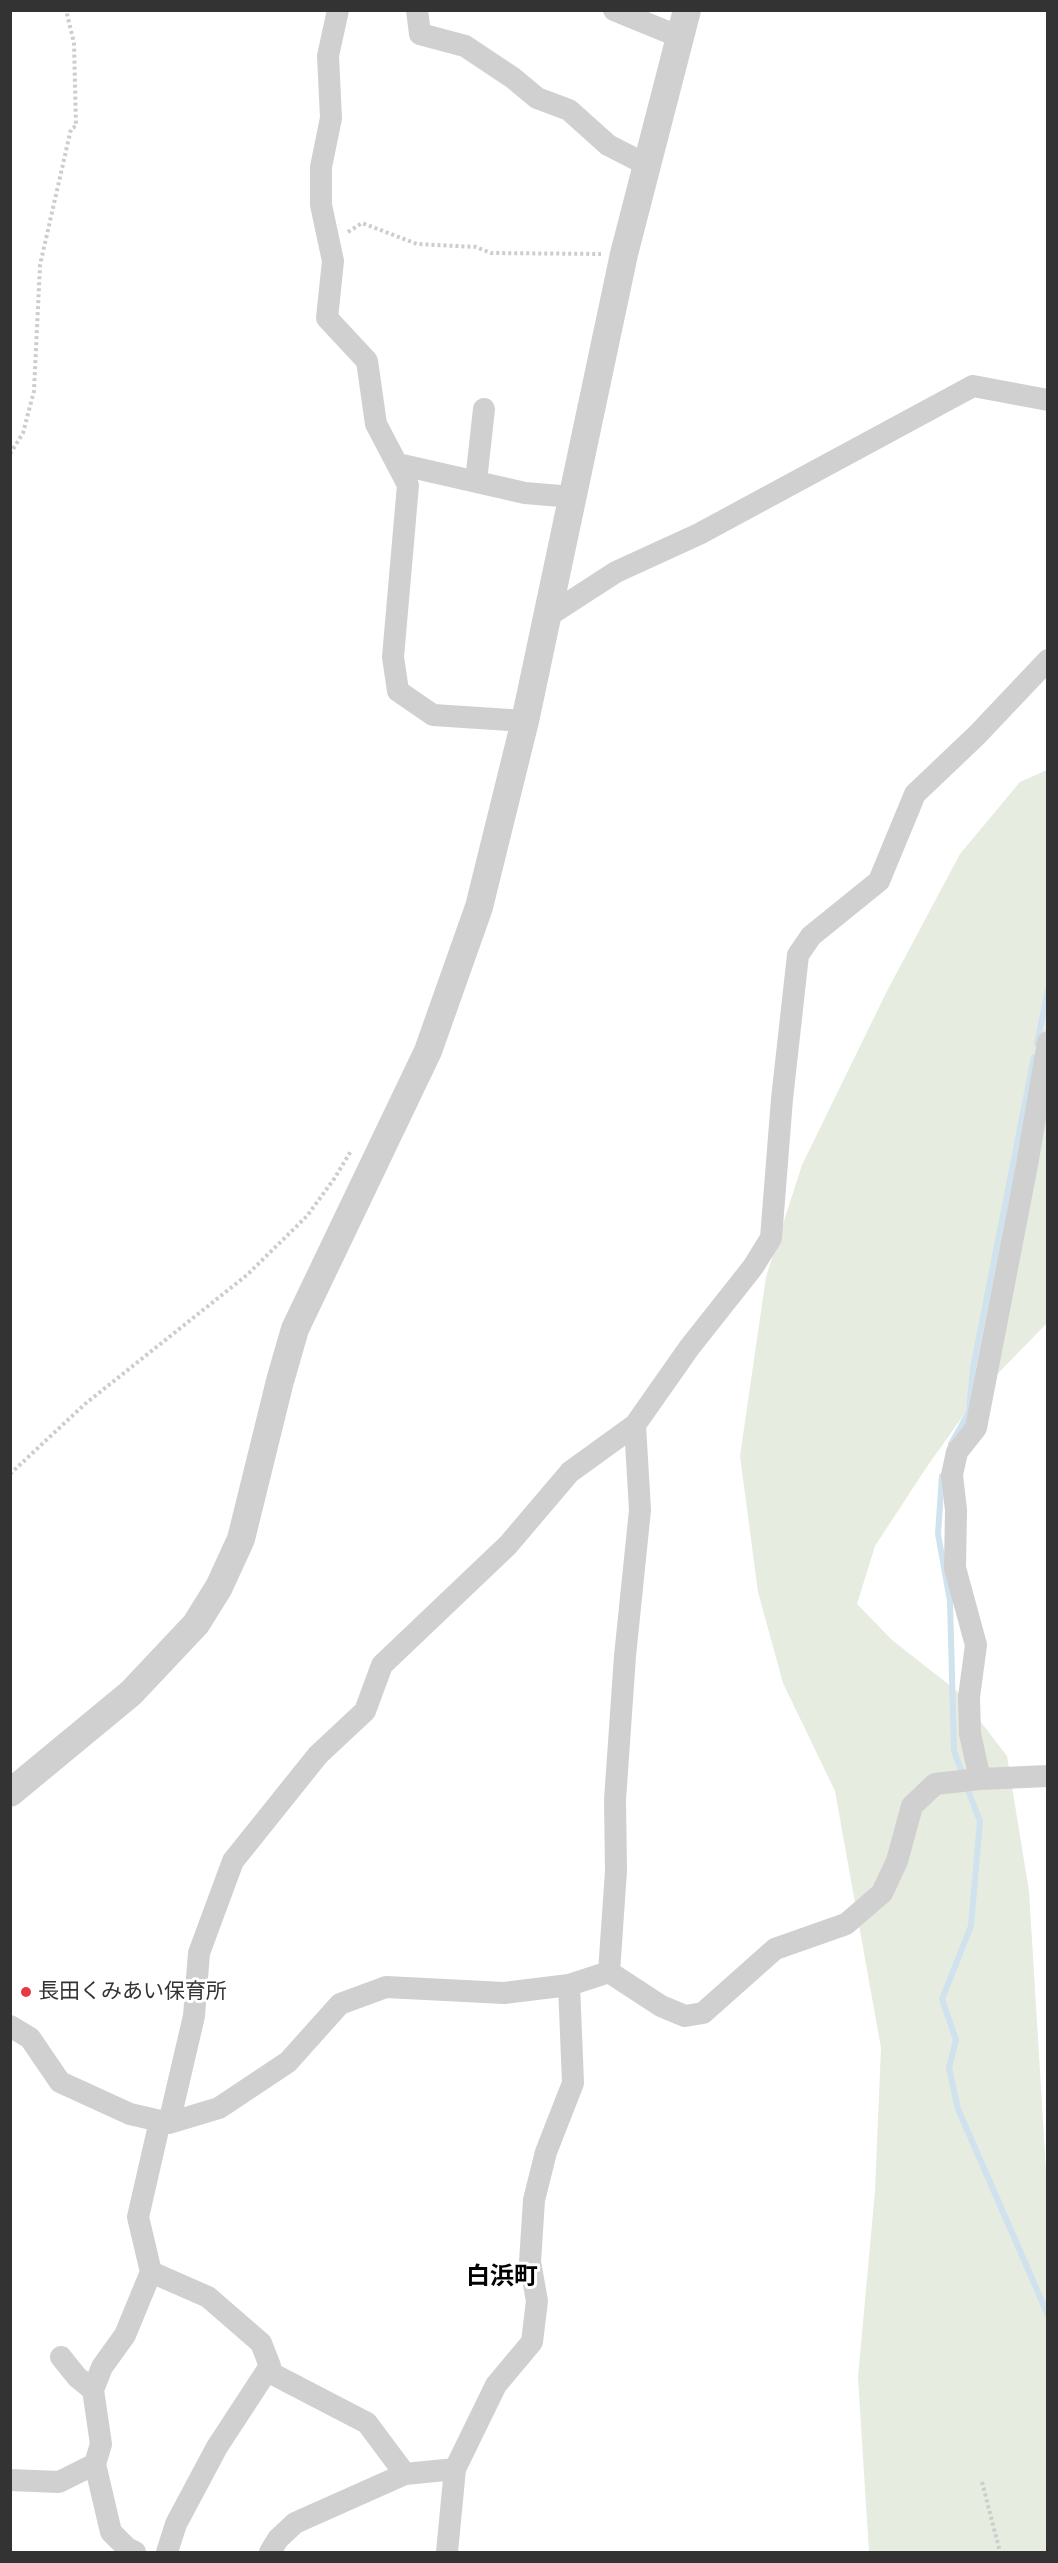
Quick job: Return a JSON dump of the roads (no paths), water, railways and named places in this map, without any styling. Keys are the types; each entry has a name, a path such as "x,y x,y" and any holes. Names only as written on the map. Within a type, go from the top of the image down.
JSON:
{"street":[{"path":"338,10 328,56 331,118 321,167 321,205 333,261 327,318 367,361 376,424 408,485 393,657 398,691 433,715 525,721"},
{"path":"417,10 420,34 465,46 513,78 537,98 569,110 608,145 647,165"},
{"path":"10,1793 131,1693 196,1624 219,1587 241,1539 280,1380 296,1329 428,1051 459,967 479,907 525,721 624,254 683,24 614,10"},
{"path":"548,616 616,572 699,534 974,386 1047,400"},
{"path":"476,481 484,409"},
{"path":"398,464 525,493 573,497"},
{"path":"135,2553 111,2532 95,2464 101,2444 93,2390 102,2367 125,2335 151,2272 138,2217 194,2016 199,1953 233,1861 318,1755 366,1711 382,1665 508,1545 570,1472 634,1425 689,1348 753,1267 771,1238 782,1099 798,955 811,936 879,881 915,794 977,735 1047,660"},
{"path":"978,1779 970,1734 969,1697 976,1645 955,1568 956,1510 952,1475 957,1452 976,1428 1027,1166 1047,1042"},
{"path":"609,1972 616,1871 615,1800 620,1722 640,1510 634,1425"},
{"path":"609,1972 661,2006 685,2016 703,2013 775,1948 846,1924 882,1893 897,1862 912,1806 935,1784 978,1779 1047,1776"},
{"path":"10,2026 30,2038 60,2082 130,2114 165,2122 219,2108 288,2062 340,2004 386,1986 504,1993 569,1985 609,1972"},
{"path":"447,2553 454,2469 496,2385 532,2342 537,2301 530,2262 534,2200 546,2152 573,2082 569,1985"},
{"path":"151,2272 208,2297 261,2343 270,2366 217,2447 176,2524 167,2553"},
{"path":"61,2357 77,2377 93,2390"},
{"path":"267,2371 367,2423 405,2474"},
{"path":"10,2480 59,2482 95,2464"},
{"path":"270,2553 278,2539 296,2523 405,2474 454,2469"}],"waterway":[{"path":"1037,1044 1048,989"},
{"path":"951,1444 969,1412 973,1368 1034,1057"},
{"path":"942,1476 938,1534 950,1601 954,1751 963,1775"},
{"path":"966,1785 980,1821 971,1926 942,1999 956,2040 949,2068 958,2109 1048,2315"}],"place":[{"name":"長田くみあい保育所","path":"26,1992"}],"district":[{"name":"白浜町","path":"502,2277"}]}
